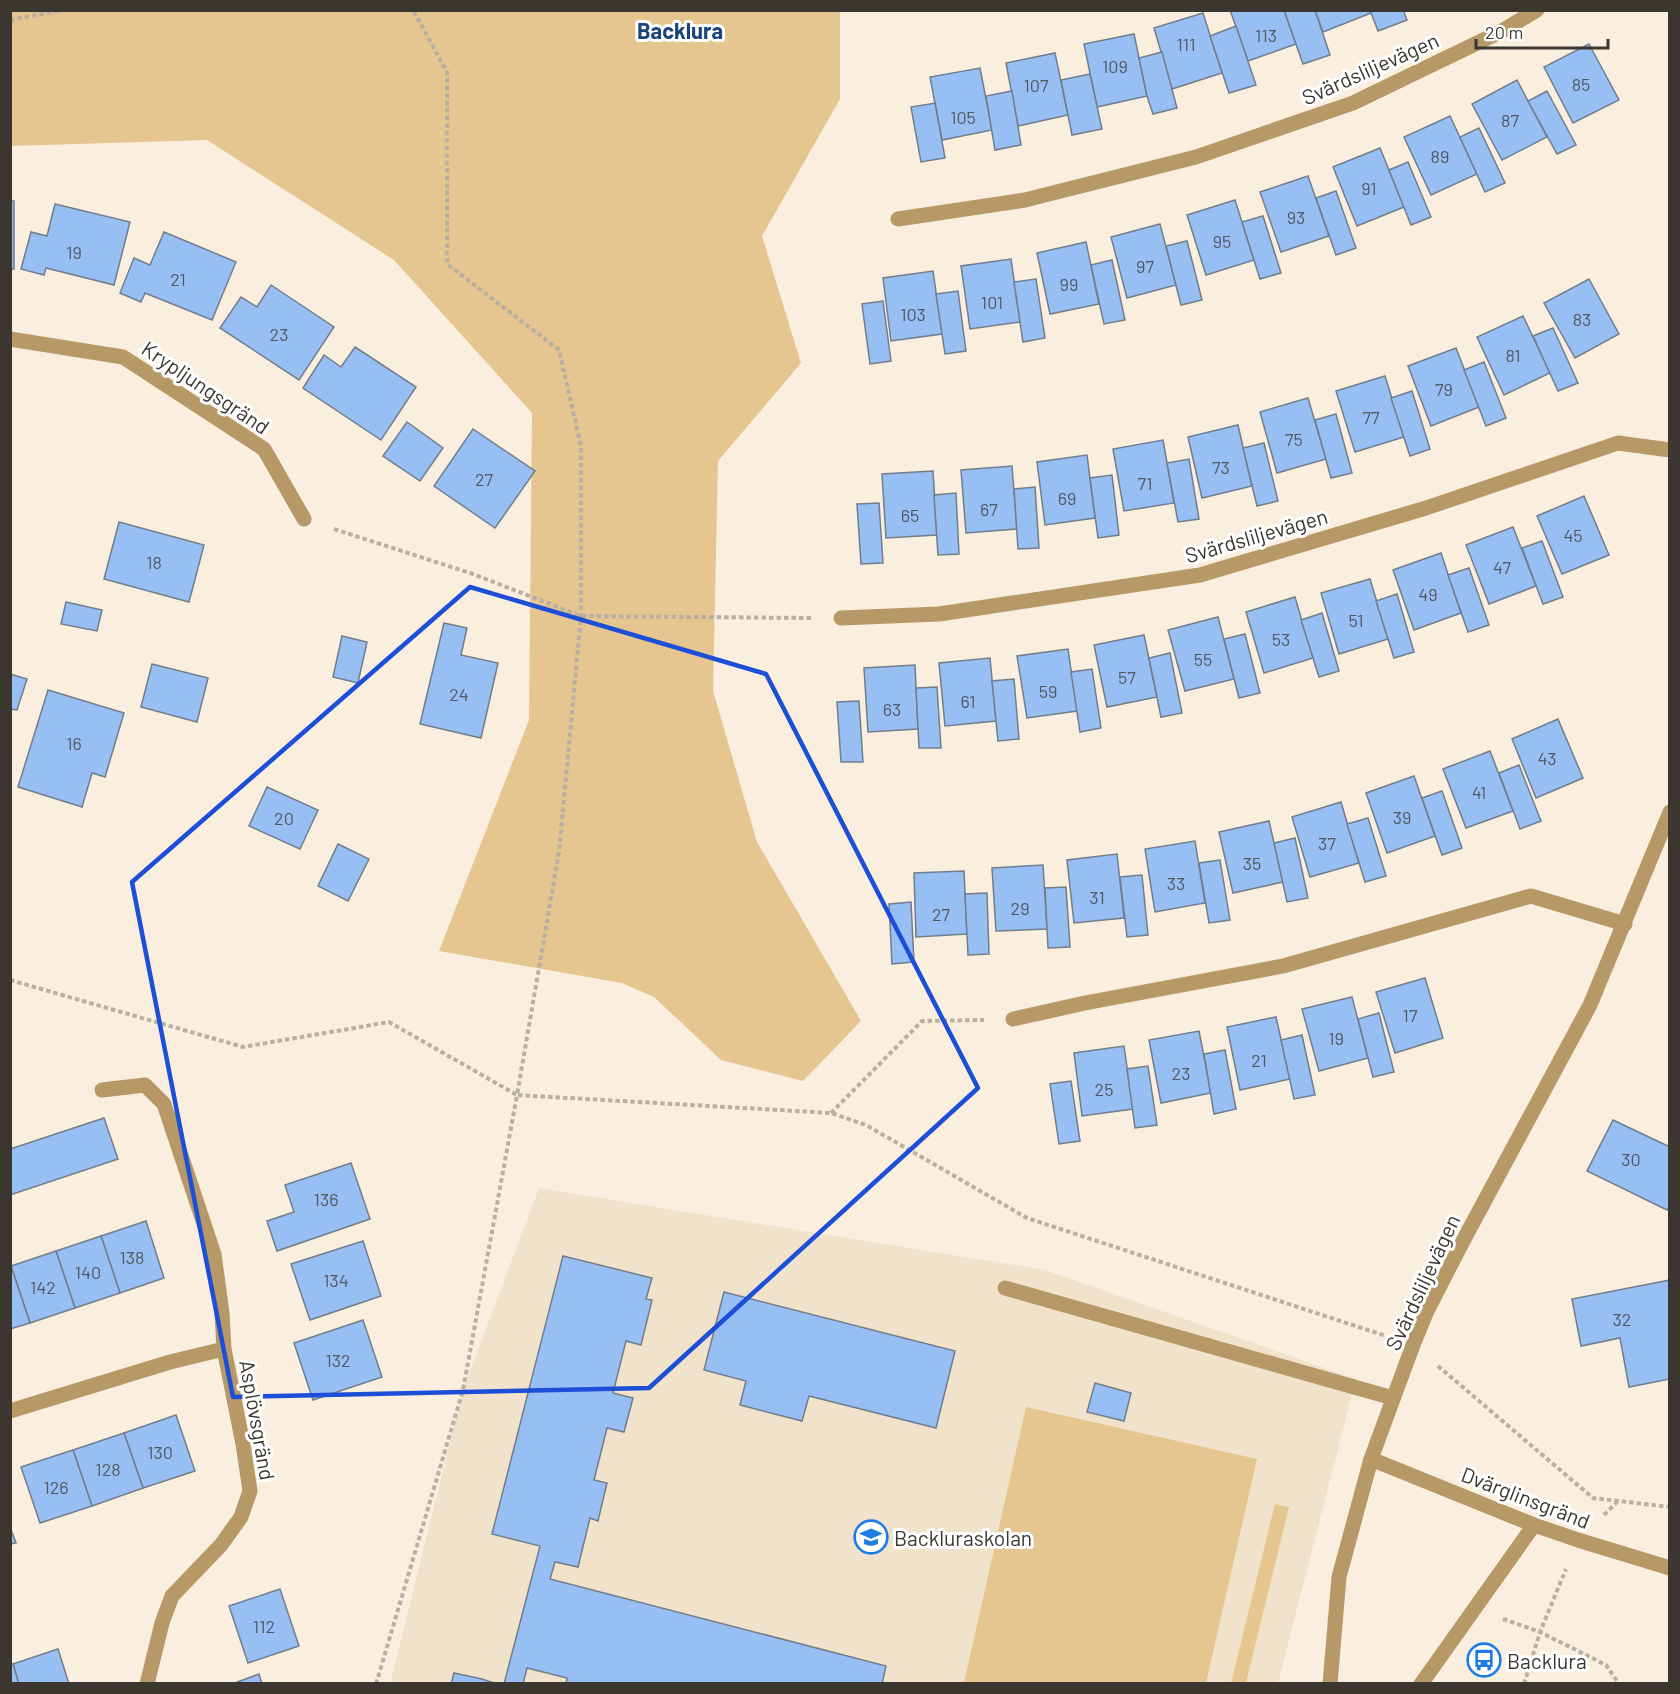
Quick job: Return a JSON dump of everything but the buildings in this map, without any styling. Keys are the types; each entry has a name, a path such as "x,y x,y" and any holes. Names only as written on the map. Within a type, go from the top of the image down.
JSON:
{"street":[{"name":"Svärdsliljevägen","path":"898,219 1025,200 1196,157 1353,103 1502,30 1537,10"},
{"name":"Krypljungsgränd","path":"10,339 123,357 264,449 304,519"},
{"name":"Svärdsliljevägen","path":"842,618 939,614 1200,575 1426,508 1617,442 1670,450"},
{"name":"Svärdsliljevägen","path":"1330,1683 1339,1577 1371,1459 1413,1345 1427,1311 1463,1241 1590,1005 1670,812"},
{"path":"1013,1019 1085,1003 1283,966 1531,896 1625,924"},
{"name":"Asplövsgränd","path":"102,1090 145,1085 164,1104 214,1254 224,1349 250,1491 241,1517 221,1545 172,1596 162,1623 147,1683"},
{"path":"1005,1288 1393,1398"},
{"name":"Asplövsgränd","path":"10,1411 170,1362 224,1349"},
{"name":"Dvärglinsgränd","path":"1371,1459 1534,1525 1670,1568"},
{"path":"1421,1683 1534,1525"}],"path":[{"path":"10,20 63,10"},
{"path":"376,1683 463,1390 518,1095 559,852 581,616 581,446 559,350 447,264 447,72 413,10"},
{"path":"304,519 473,574 581,616 842,618"},
{"path":"10,980 243,1047 389,1022 518,1095 831,1113 866,1125 1027,1218 1413,1345 1593,1498 1670,1507"},
{"path":"831,1113 922,1022 1013,1019"},
{"path":"1524,1683 1539,1632 1578,1540 1618,1501"},
{"path":"1474,1609 1539,1632 1606,1665 1620,1683"}],"highlighted area":[{"path":"470,587 766,674 978,1088 649,1388 233,1397 132,882"}],"shaded area":[{"path":"10,11 840,11 840,99 762,236 801,363 718,461 713,691 757,842 861,1021 803,1081 721,1060 654,997 622,983 439,951 529,720 532,413 394,260 207,140 11,146"},
{"name":"Backluraskolan","path":"539,1188 1045,1270 1356,1379 1278,1683 390,1684 463,1390"},
{"path":"1026,1407 1257,1459 1206,1683 964,1683"},
{"path":"1275,1504 1289,1507 1246,1683 1231,1683"}],"place":[{"name":"Backluraskolan","path":"871,1537"},
{"name":"Backlura","path":"1484,1660"}],"district":[{"name":"Backlura","path":"680,30"}]}
